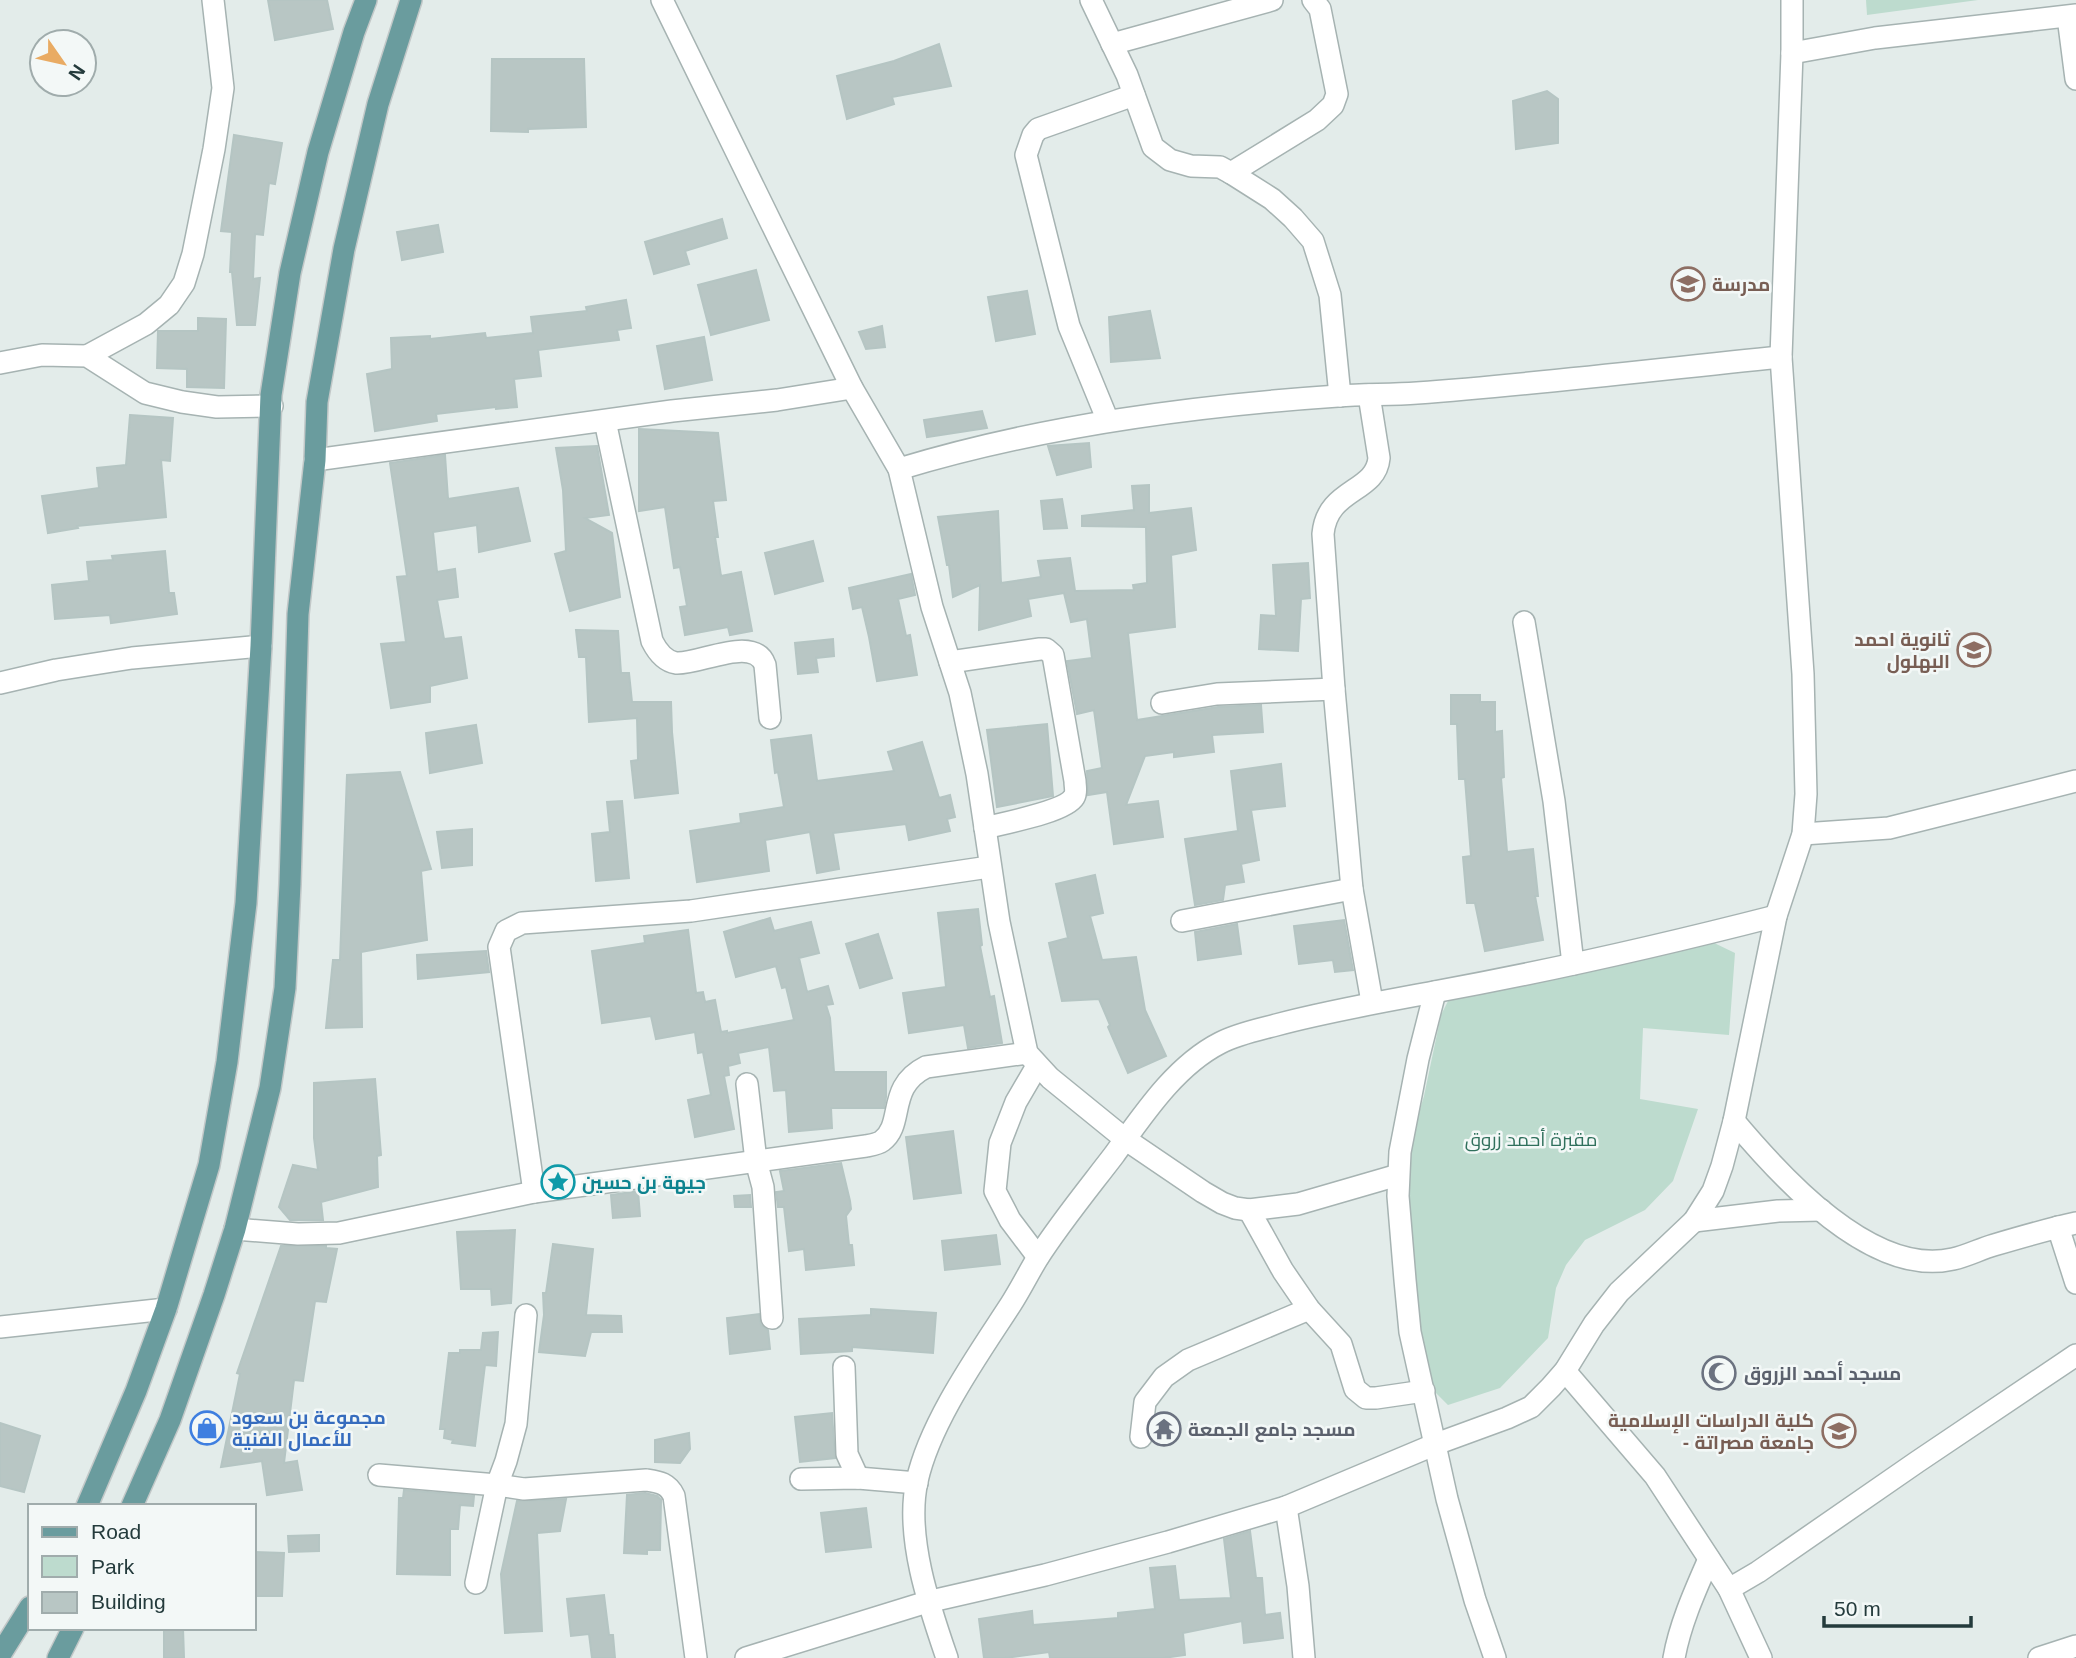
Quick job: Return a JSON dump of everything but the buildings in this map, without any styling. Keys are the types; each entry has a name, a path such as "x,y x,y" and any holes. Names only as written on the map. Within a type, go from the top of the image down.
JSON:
{"main road":[{"path":"88,1504 136,1391 166,1309 209,1165 227,1062 246,903 261,646 271,396 290,273 315,166 366,0"},
{"path":"133,1504 170,1420 214,1294 234,1229 270,1088 285,988 298,614 315,460 317,402 344,249 378,104 411,0"},
{"path":"0,1655 28,1610"},
{"path":"58,1658 72,1630"}],"street":[{"path":"0,363 42,355 87,356 146,324 169,304 184,283 214,149 223,89 213,0"},
{"path":"662,0 852,388 899,468 932,607 960,693 974,761 999,922 1032,1059 1000,1143 995,1191 1010,1220 1038,1257"},
{"path":"1112,44 1272,0"},
{"path":"1231,173 1317,120 1333,105 1337,94 1320,9 1313,0"},
{"path":"746,1658 927,1602 1045,1575 1286,1507 1531,1407 1565,1371 1594,1324 1619,1292 1694,1221 1713,1191 1734,1121 1776,916 1803,834 1806,783 1803,674 1781,357 1792,0"},
{"path":"1096,3 1153,147 1170,160 1191,166 1220,167 1231,173 1272,199 1293,218 1312,241 1330,295 1340,396"},
{"path":"1792,53 1875,38 2072,16 2076,79"},
{"path":"1108,421 1069,326 1026,155 1038,129 1134,94"},
{"path":"87,356 145,393 217,407 272,406"},
{"path":"899,468 933,458 1108,421 1211,408 1340,396 1440,391 1781,357"},
{"path":"315,460 852,388"},
{"path":"1369,396 1378,466 1370,478 1331,508 1324,521 1323,534 1352,889 1372,1002"},
{"path":"605,421 656,650 663,658 677,663 742,651 753,652 762,658 765,665 770,718"},
{"path":"1524,622 1553,801 1573,964"},
{"path":"0,683 55,670 132,658 261,646"},
{"path":"950,662 1040,649 1046,649 1053,655 1076,794 1061,808 985,828"},
{"path":"1162,703 1217,694 1334,689"},
{"path":"1803,834 1889,828 2076,781"},
{"path":"534,1192 499,947 506,931 522,923 691,911 989,867"},
{"path":"1182,921 1352,889"},
{"path":"947,1658 927,1602 914,1530 917,1483 935,1432 967,1373 1038,1257 1125,1139 1170,1083 1195,1059 1220,1043 1305,1017 1573,964 1776,916"},
{"path":"1435,992 1418,1059 1400,1152 1398,1175 1405,1280 1410,1332 1447,1499 1471,1587 1495,1658"},
{"path":"234,1229 298,1234 339,1233 534,1192 866,1146 881,1141 889,1132 904,1086 915,1073 926,1068 1032,1059 1125,1139 1222,1203 1249,1210 1298,1204 1398,1175"},
{"path":"747,1084 756,1161 763,1187 772,1318"},
{"path":"1734,1121 1759,1151 1821,1210 1877,1248 1899,1257 1925,1262 1953,1259 2067,1225 2076,1283"},
{"path":"1249,1210 1283,1271 1309,1309 1341,1344 1353,1385 1362,1395 1376,1398 1424,1391"},
{"path":"1694,1221 1767,1212 1821,1210"},
{"path":"0,1326 166,1309"},
{"path":"1141,1437 1145,1402 1164,1377 1188,1360 1309,1309"},
{"path":"476,1583 497,1485 516,1424 526,1315"},
{"path":"1729,1589 1758,1572 2076,1355"},
{"path":"844,1367 847,1454 858,1478"},
{"path":"1565,1371 1655,1476 1729,1589 1761,1658"},
{"path":"379,1475 524,1489 646,1480 664,1483 674,1496 696,1658"},
{"path":"801,1479 858,1478 917,1483"},
{"path":"1286,1507 1298,1586 1304,1658"},
{"path":"1674,1658 1676,1644 1709,1559"},
{"path":"2039,1658 2076,1646"}],"green space":[{"path":"1866,0 1978,0 1867,15"},
{"name":"مقبرة أحمد زروق","path":"1708,940 1735,953 1729,1035 1643,1028 1640,1099 1698,1109 1673,1181 1645,1210 1585,1240 1566,1265 1556,1288 1548,1338 1500,1388 1448,1405 1435,1392 1420,1357 1413,1327 1406,1156 1424,1096 1441,1015 1451,995"}],"place":[{"name":"مدرسة","path":"1688,284"},
{"name":"ثانوية احمد البهلول","path":"1974,650"},
{"name":"جيهة بن حسين","path":"558,1182"},
{"name":"مسجد أحمد الزروق","path":"1719,1373"},
{"name":"مجموعة بن سعود للأعمال الفنية","path":"207,1428"},
{"name":"مسجد جامع الجمعة","path":"1164,1429"},
{"name":"كلية الدراسات الإسلامية - جامعة مصراتة","path":"1839,1431"}]}
